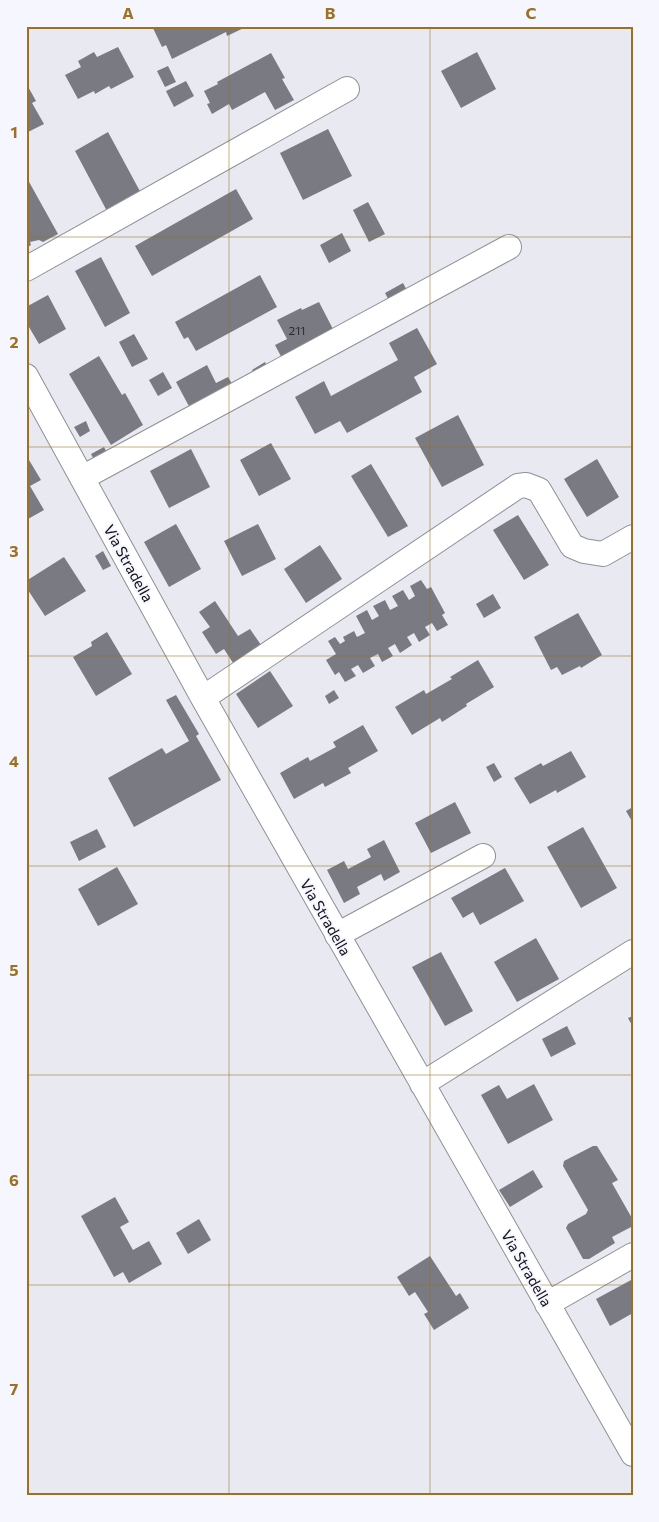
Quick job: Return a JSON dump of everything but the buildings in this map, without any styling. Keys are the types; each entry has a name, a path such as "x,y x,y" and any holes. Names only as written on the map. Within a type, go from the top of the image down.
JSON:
{"street":[{"path":"26,269 347,89"},
{"path":"82,478 509,248"},
{"name":"Via Stradella","path":"29,389 82,478 337,936 633,1454"},
{"path":"203,698 518,486 526,485 539,490 572,546 584,551 603,554 633,537"},
{"path":"337,936 483,856"},
{"path":"422,1084 633,952"},
{"path":"547,1304 633,1255"}]}
